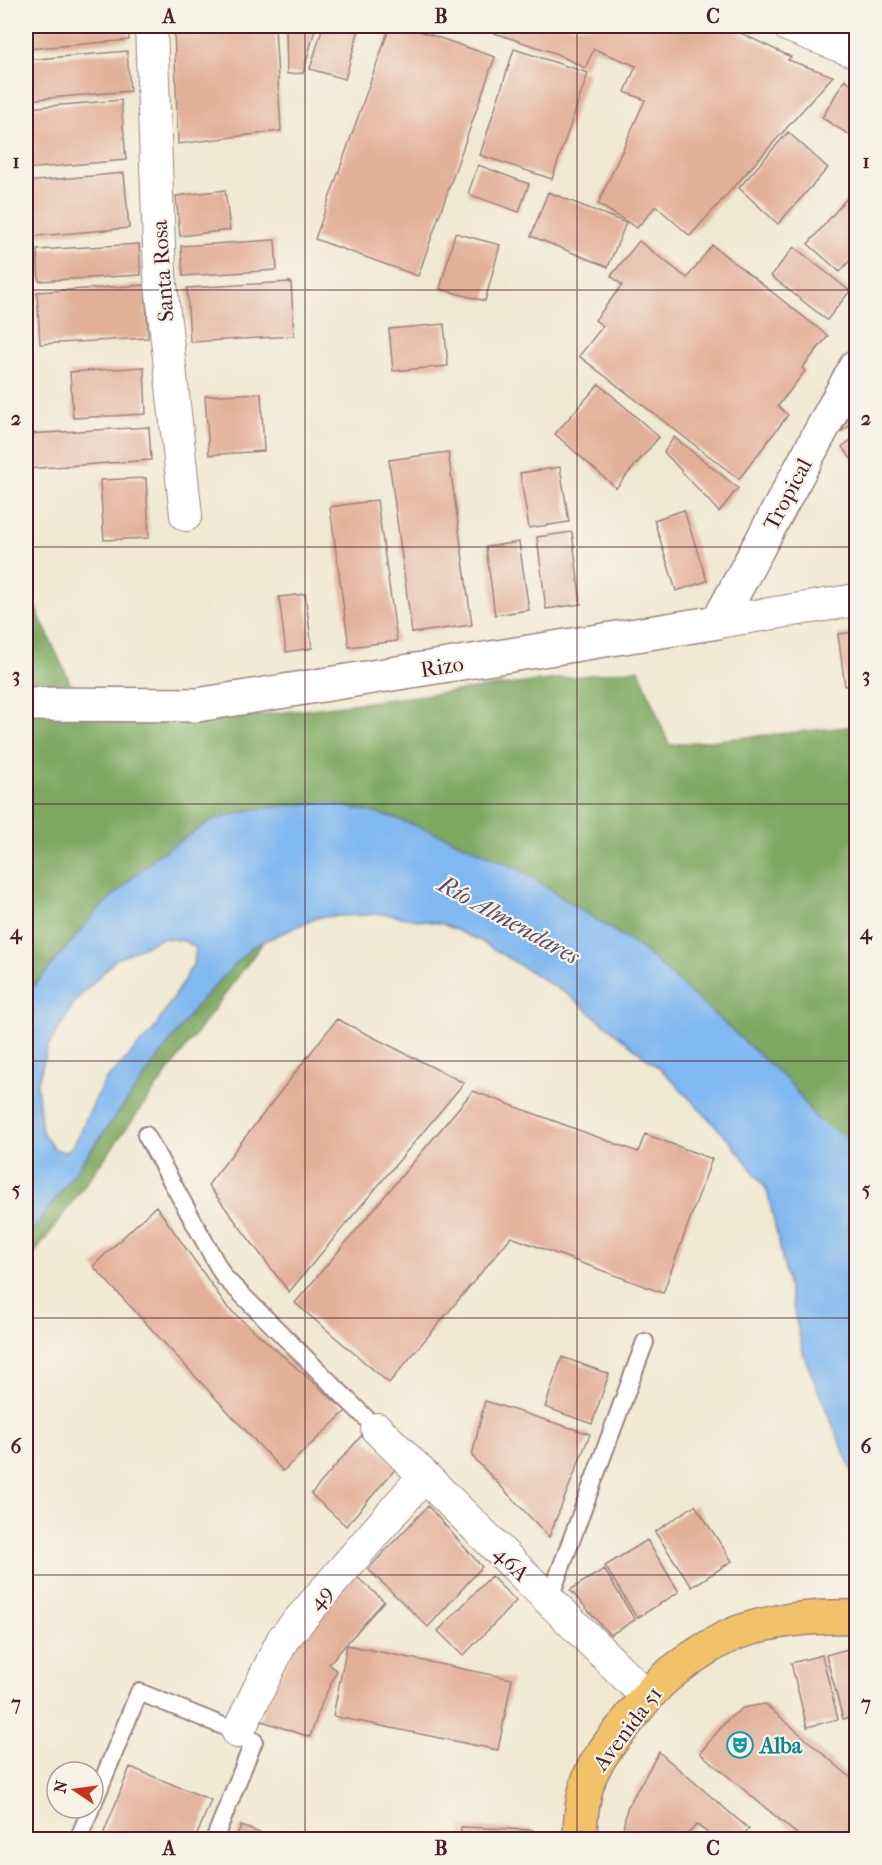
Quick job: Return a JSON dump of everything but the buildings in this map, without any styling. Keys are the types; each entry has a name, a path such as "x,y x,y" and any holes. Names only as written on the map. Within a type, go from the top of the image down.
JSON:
{"main road":[{"name":"Avenida 51","path":"580,1839 580,1816 590,1776 609,1743 665,1678 702,1652 738,1633 781,1621 829,1616 856,1617"}],"street":[{"name":"Santa Rosa","path":"151,26 160,275 186,515"},
{"path":"789,26 856,52"},
{"name":"Tropical","path":"718,622 856,366"},
{"name":"Rizo","path":"26,705 197,705 856,600"},
{"name":"46A","path":"377,1429 647,1697"},
{"name":"49","path":"238,1732 283,1639 424,1476"}],"lane":[{"path":"146,1135 224,1277 377,1429"},
{"path":"549,1600 645,1342"},
{"path":"105,1775 139,1692 238,1732 254,1741 214,1839"},
{"path":"78,1839 86,1820"}],"green space":[{"path":"26,587 84,713 195,723 639,669 669,745 856,726 856,1152 835,1144 790,1083 642,949 520,870 449,838 392,817 213,820 155,857 96,912 26,996"},
{"path":"264,941 26,1265 26,1239 199,1001 253,946"}],"water":[{"name":"Río Almendares","path":"326,802 392,817 449,838 520,870 642,949 790,1083 835,1144 846,1170 850,1203 848,1227 856,1267 856,1481 804,1356 767,1190 731,1142 665,1073 567,994 482,942 443,924 384,914 319,917 253,946 199,1002 26,1239 26,996 96,912 155,857 213,820 255,809","holes":["162,938 185,941 196,948 193,965 153,1031 104,1082 73,1146 65,1152 55,1149 42,1133 37,1085 48,1046 76,1000 116,959"]}],"waterway":[{"path":"781,1132 846,1170 856,1173"}],"place":[{"name":"Alba","path":"740,1745"}]}
